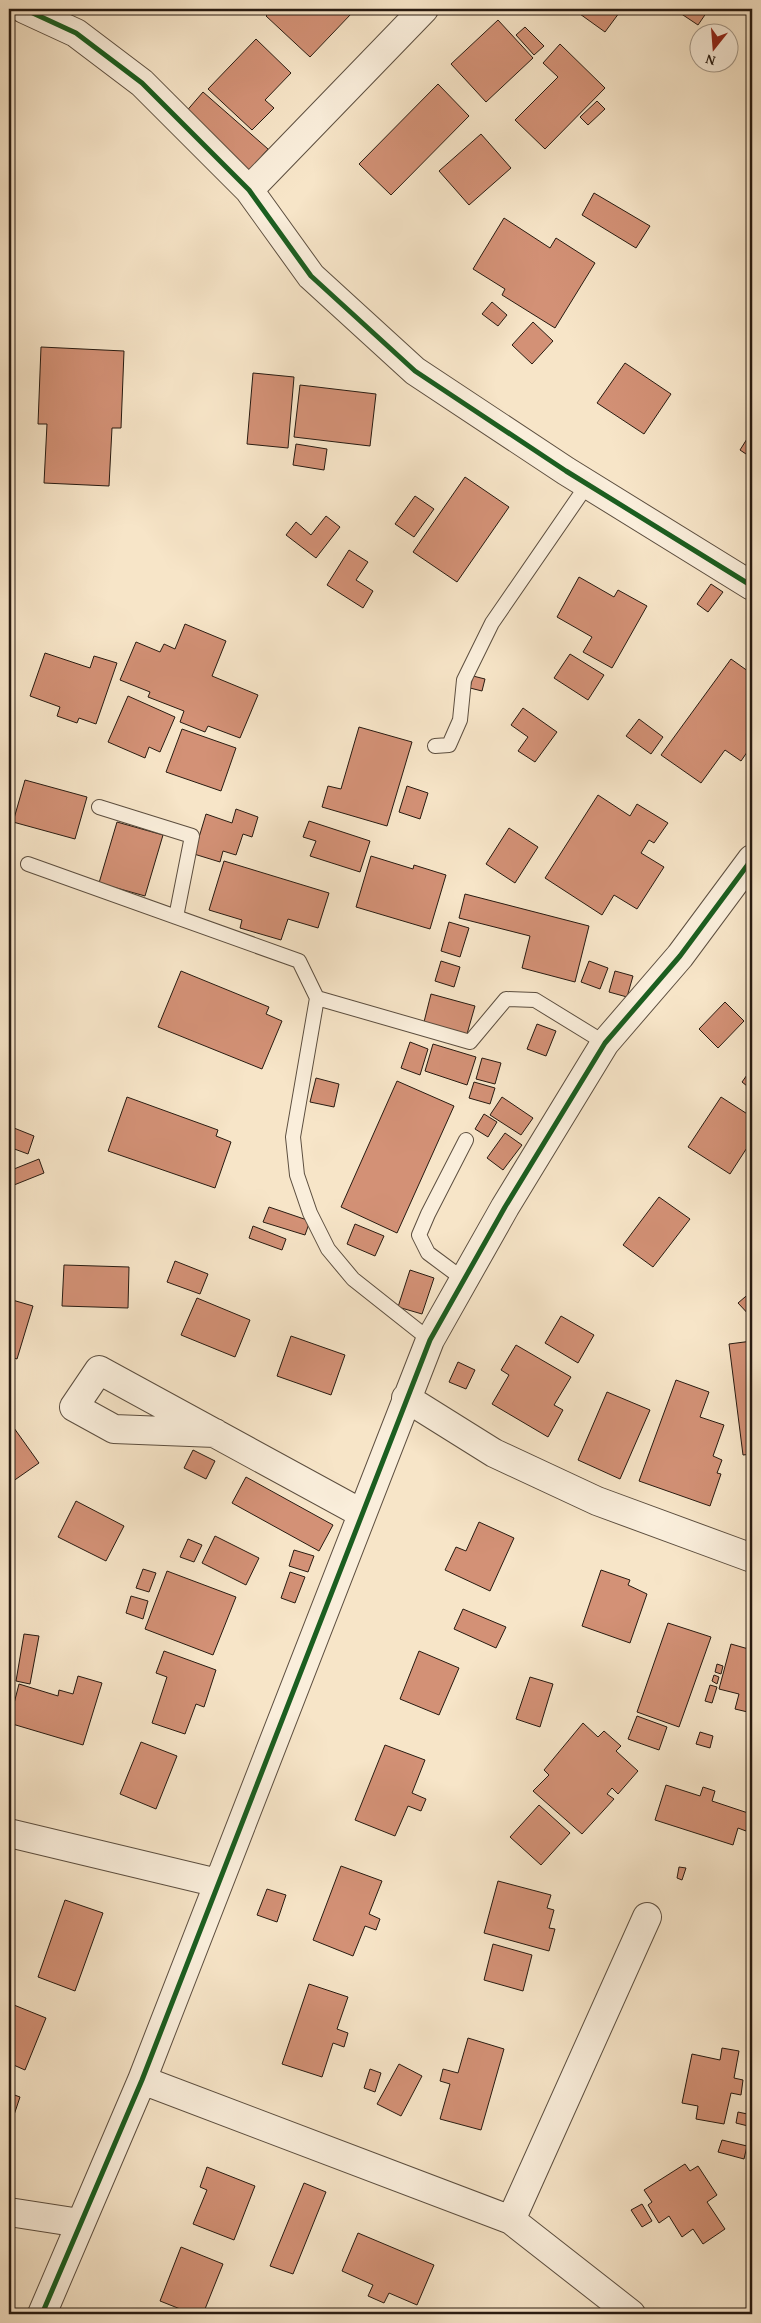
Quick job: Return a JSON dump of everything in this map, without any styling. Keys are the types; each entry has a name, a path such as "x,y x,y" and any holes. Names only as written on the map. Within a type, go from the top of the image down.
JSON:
{"street":[{"path":"24,9 76,33 142,83 249,190 311,276 415,371 587,485 752,586"},
{"path":"249,190 424,9"},
{"path":"42,2314 142,2080 430,1340 463,1279 605,1043 680,956 752,859"},
{"path":"406,1398 494,1453 597,1500 752,1558"},
{"path":"215,1433 361,1514"},
{"path":"9,1833 218,1883"},
{"path":"511,2220 647,1917"},
{"path":"142,2080 511,2220 631,2314"},
{"path":"9,2212 80,2224"}],"lane":[{"path":"435,746 449,745 460,720 464,680 492,623 587,485"},
{"path":"99,807 192,836 176,918"},
{"path":"28,864 299,961 317,998 293,1137 298,1175 310,1213 328,1250 353,1279 430,1340"},
{"path":"317,998 470,1042 506,999 535,1000 605,1043"},
{"path":"463,1279 428,1253 419,1235 466,1140"}],"building":[{"path":"273,9 345,9 351,14 310,57 266,16"},
{"path":"573,9 622,9 605,32"},
{"path":"684,9 709,9 700,22 694,22 680,13"},
{"path":"498,20 533,58 486,102 451,64"},
{"path":"525,27 544,46 534,55 516,35"},
{"path":"256,39 291,73 265,100 274,108 252,130 208,89"},
{"path":"560,44 605,88 545,149 515,120 558,77 543,63"},
{"path":"438,84 469,116 391,195 359,164"},
{"path":"203,92 268,149 249,171 184,114"},
{"path":"597,101 605,109 588,125 580,117"},
{"path":"481,134 511,168 469,205 439,171"},
{"path":"594,193 650,226 636,248 582,215"},
{"path":"504,218 550,248 556,238 595,263 555,328 502,295 505,289 473,269"},
{"path":"492,302 507,315 498,326 482,314"},
{"path":"533,322 553,341 532,364 512,345"},
{"path":"41,347 124,351 121,428 112,428 109,486 44,483 47,424 38,424"},
{"path":"625,363 671,394 644,434 597,403"},
{"path":"253,373 294,377 288,448 247,444"},
{"path":"300,385 376,394 370,446 294,437"},
{"path":"752,431 752,458 740,450"},
{"path":"296,444 327,449 324,470 293,465"},
{"path":"465,477 509,507 457,582 413,552"},
{"path":"415,496 434,509 414,537 395,524"},
{"path":"326,516 340,527 316,558 286,535 296,522 311,535"},
{"path":"349,550 368,562 356,580 373,591 363,608 327,585"},
{"path":"579,577 614,597 618,590 647,606 612,668 583,652 592,637 557,617"},
{"path":"711,584 723,592 708,612 697,604"},
{"path":"185,624 226,641 212,676 258,695 240,738 208,726 205,732 180,722 184,711 148,697 150,692 120,680 136,642 160,652 164,644 175,649"},
{"path":"45,653 90,668 94,656 117,663 96,724 79,718 77,723 57,716 60,707 30,696"},
{"path":"570,654 604,675 588,700 554,678"},
{"path":"731,659 752,674 752,713 750,716 752,718 752,745 741,761 725,750 701,783 661,755"},
{"path":"473,676 485,679 482,691 470,688"},
{"path":"128,696 175,717 160,752 149,747 145,758 108,742"},
{"path":"523,708 557,732 535,762 518,751 528,737 511,725"},
{"path":"639,719 663,737 651,754 626,736"},
{"path":"359,727 412,742 387,826 322,807 328,786 341,789"},
{"path":"182,729 236,748 221,791 166,772"},
{"path":"25,780 87,797 75,839 13,822"},
{"path":"407,786 428,793 420,819 399,812"},
{"path":"598,795 630,816 637,804 668,823 654,843 649,840 641,853 664,867 637,909 614,895 602,915 545,878"},
{"path":"236,809 258,817 252,837 243,834 236,855 223,851 220,862 194,854 206,814 232,823"},
{"path":"309,821 370,841 360,872 310,856 316,841 303,837"},
{"path":"117,822 163,835 145,896 99,883"},
{"path":"509,828 538,847 515,883 486,864"},
{"path":"371,856 413,869 414,865 446,875 430,929 356,907"},
{"path":"224,861 329,893 318,928 288,919 281,940 240,928 242,920 209,910"},
{"path":"465,894 589,926 575,982 522,968 530,936 459,918"},
{"path":"449,922 469,928 460,957 441,951"},
{"path":"441,961 460,967 454,987 435,981"},
{"path":"589,961 608,968 600,989 581,982"},
{"path":"181,971 269,1007 266,1014 282,1021 262,1069 158,1027"},
{"path":"615,971 633,976 627,997 609,992"},
{"path":"431,994 475,1006 467,1034 424,1022"},
{"path":"725,1002 744,1021 718,1048 699,1029"},
{"path":"537,1024 556,1031 546,1056 527,1049"},
{"path":"410,1042 428,1049 420,1075 401,1068"},
{"path":"433,1044 476,1057 467,1085 425,1071"},
{"path":"482,1058 501,1063 495,1084 476,1079"},
{"path":"752,1068 752,1090 742,1082"},
{"path":"316,1078 339,1084 334,1107 310,1102"},
{"path":"397,1081 454,1106 397,1233 341,1207"},
{"path":"474,1082 495,1088 490,1104 469,1098"},
{"path":"127,1097 218,1130 216,1136 231,1142 215,1188 108,1151"},
{"path":"502,1097 533,1118 521,1135 490,1115"},
{"path":"721,1097 752,1117 752,1140 730,1174 688,1147"},
{"path":"484,1114 497,1122 488,1137 475,1129"},
{"path":"9,1126 34,1136 28,1154 9,1147"},
{"path":"505,1133 522,1145 503,1170 487,1158"},
{"path":"39,1159 44,1173 9,1187 9,1171"},
{"path":"659,1197 690,1219 653,1267 623,1245"},
{"path":"269,1207 310,1221 305,1235 263,1222"},
{"path":"355,1224 384,1236 375,1256 347,1244"},
{"path":"253,1226 286,1239 282,1250 249,1238"},
{"path":"175,1261 208,1274 200,1294 167,1282"},
{"path":"64,1265 129,1267 128,1308 62,1306"},
{"path":"410,1270 434,1278 422,1314 398,1307"},
{"path":"752,1291 752,1318 738,1303"},
{"path":"197,1298 250,1320 235,1357 181,1335"},
{"path":"9,1299 33,1306 17,1359 9,1356"},
{"path":"561,1316 594,1335 578,1363 545,1343"},
{"path":"291,1336 345,1355 331,1395 277,1376"},
{"path":"752,1341 752,1454 743,1455 729,1344"},
{"path":"516,1345 571,1377 554,1405 563,1410 548,1437 492,1404 509,1375 501,1370"},
{"path":"458,1362 475,1370 466,1389 449,1382"},
{"path":"676,1380 709,1392 700,1417 724,1425 713,1456 722,1460 717,1473 721,1474 710,1506 639,1481"},
{"path":"607,1392 650,1410 620,1479 578,1460"},
{"path":"9,1421 39,1463 9,1484"},
{"path":"193,1450 215,1461 206,1479 184,1468"},
{"path":"246,1477 333,1525 319,1551 232,1503"},
{"path":"76,1501 124,1526 106,1561 58,1537"},
{"path":"479,1522 514,1538 490,1591 445,1570 456,1547 466,1551"},
{"path":"215,1536 259,1558 246,1585 202,1563"},
{"path":"188,1539 202,1545 194,1562 180,1557"},
{"path":"294,1550 314,1556 308,1572 289,1566"},
{"path":"143,1569 156,1573 149,1592 136,1588"},
{"path":"601,1570 630,1580 628,1585 647,1594 630,1643 582,1626"},
{"path":"167,1571 236,1597 213,1655 145,1629"},
{"path":"290,1572 305,1577 295,1603 281,1598"},
{"path":"131,1596 148,1601 143,1619 126,1613"},
{"path":"463,1609 506,1627 496,1648 454,1629"},
{"path":"668,1623 711,1637 679,1727 637,1712"},
{"path":"24,1634 39,1636 30,1684 16,1681"},
{"path":"731,1644 752,1650 752,1713 735,1709 739,1694 719,1689"},
{"path":"164,1651 216,1670 204,1707 196,1704 185,1734 152,1723 167,1677 156,1673"},
{"path":"419,1651 459,1668 439,1715 400,1699"},
{"path":"717,1664 723,1666 721,1674 715,1672"},
{"path":"714,1675 719,1677 717,1684 712,1681"},
{"path":"78,1676 102,1683 83,1745 9,1723 19,1684 58,1696 59,1690 73,1694"},
{"path":"530,1677 553,1684 540,1727 516,1719"},
{"path":"710,1685 717,1687 712,1703 705,1701"},
{"path":"637,1716 667,1727 659,1750 628,1739"},
{"path":"583,1723 598,1737 604,1731 621,1746 616,1751 638,1771 618,1794 612,1788 607,1794 614,1799 582,1834 533,1791 549,1775 544,1770"},
{"path":"700,1732 713,1736 710,1748 696,1744"},
{"path":"141,1742 177,1756 156,1809 120,1794"},
{"path":"385,1745 425,1760 412,1793 426,1799 421,1811 408,1806 395,1836 355,1820"},
{"path":"666,1785 700,1796 703,1787 715,1791 712,1801 751,1814 746,1831 738,1828 733,1845 655,1820"},
{"path":"539,1805 570,1833 541,1865 510,1837"},
{"path":"9,1854 14,1855 11,1864 9,1864"},
{"path":"341,1866 382,1881 369,1914 380,1919 376,1930 365,1926 353,1956 313,1940"},
{"path":"679,1867 686,1868 682,1880 677,1878"},
{"path":"498,1881 551,1895 547,1908 554,1910 549,1928 555,1929 549,1951 484,1933"},
{"path":"267,1889 286,1895 277,1922 257,1915"},
{"path":"65,1900 103,1913 75,1991 38,1977"},
{"path":"493,1944 532,1955 523,1991 484,1980"},
{"path":"309,1984 348,1997 337,2029 348,2033 344,2047 333,2043 322,2077 282,2064"},
{"path":"9,2003 46,2018 25,2070 9,2063"},
{"path":"468,2038 504,2049 481,2130 440,2119 450,2084 440,2081 443,2069 458,2073"},
{"path":"722,2048 739,2051 734,2078 743,2080 741,2095 731,2093 724,2124 696,2119 698,2106 682,2103 692,2054 720,2060"},
{"path":"399,2064 422,2076 401,2116 377,2104"},
{"path":"370,2069 381,2073 375,2092 364,2088"},
{"path":"9,2093 20,2097 10,2127 14,2128 9,2141"},
{"path":"738,2112 752,2115 752,2127 736,2123"},
{"path":"722,2140 747,2146 744,2159 718,2152"},
{"path":"685,2164 690,2171 698,2166 717,2195 707,2202 725,2229 703,2244 693,2229 682,2237 669,2216 659,2223 648,2205 652,2202 644,2190"},
{"path":"207,2167 255,2186 234,2240 193,2224 207,2190 200,2187"},
{"path":"304,2183 326,2192 293,2274 270,2266"},
{"path":"642,2204 652,2221 642,2227 631,2210"},
{"path":"358,2233 434,2265 417,2305 389,2293 384,2303 368,2296 373,2285 342,2271"},
{"path":"181,2247 223,2264 203,2314 193,2314 160,2301"}],"cycle path":[{"path":"24,9 76,33 142,83 249,190 311,276 415,371 566,471 752,586"},
{"path":"42,2314 142,2080 430,1340 505,1207 605,1043 680,956 752,859"}]}
